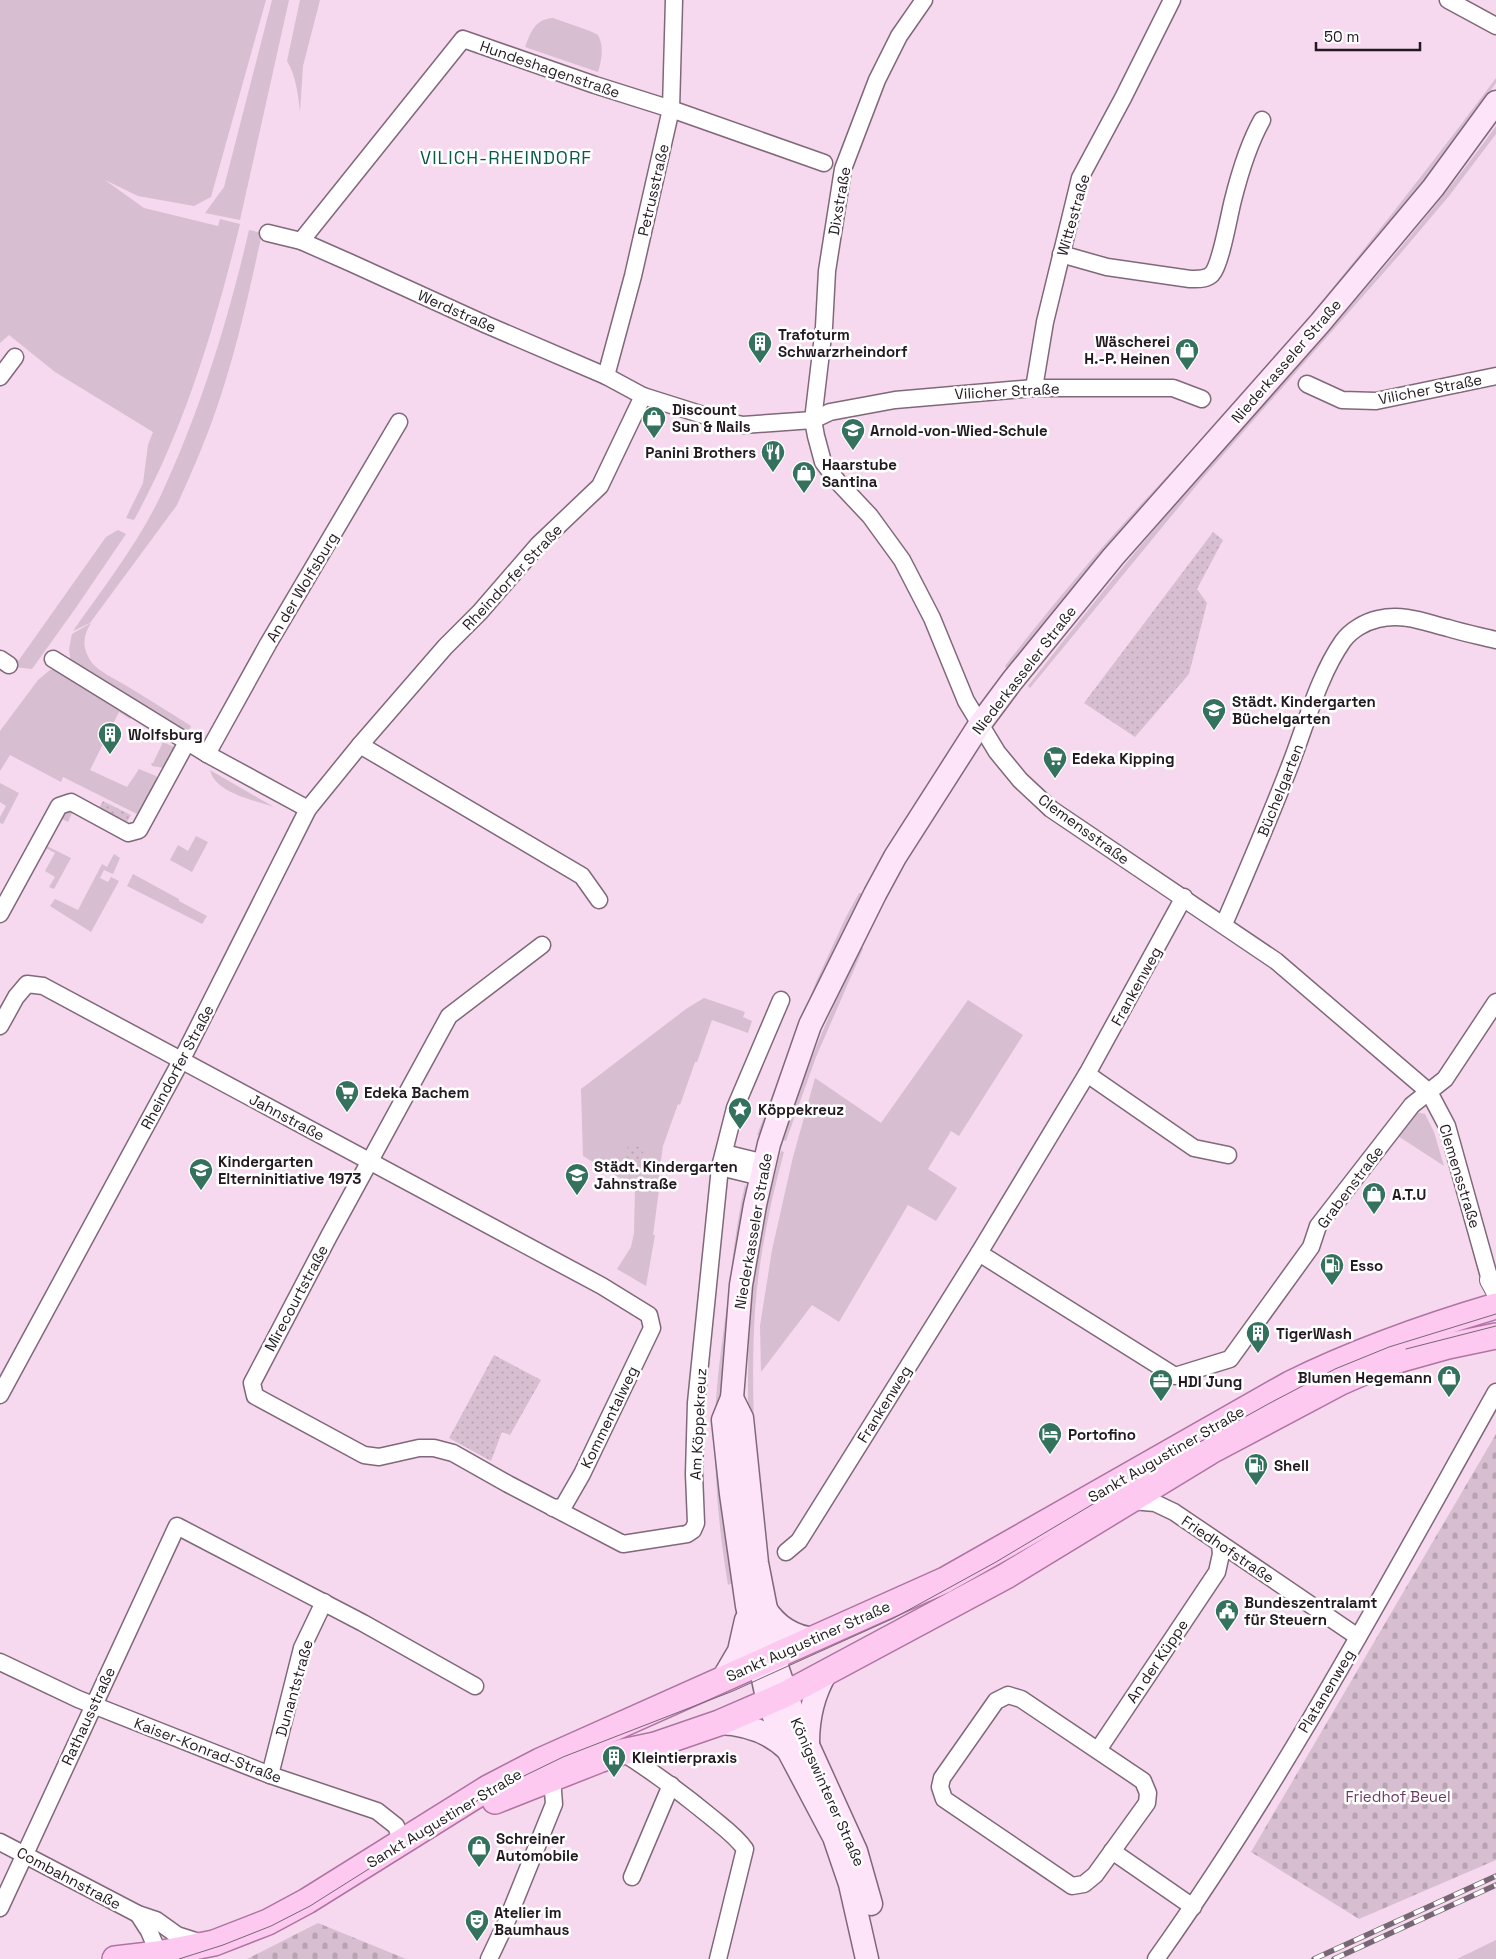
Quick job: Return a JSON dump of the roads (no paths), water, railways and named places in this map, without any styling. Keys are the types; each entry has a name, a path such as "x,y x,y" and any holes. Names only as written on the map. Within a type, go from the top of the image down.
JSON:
{"main road":[{"name":"Niederkasseler Straße","path":"767,1661 756,1607 757,1563 742,1418 732,1398 741,1286 763,1170 771,1136 810,1026 856,930 895,857 980,724 1012,681 1113,558 1320,323 1433,188 1496,102"},
{"name":"Sankt Augustiner Straße","path":"213,1952 223,1941 268,1922 307,1901 488,1788 540,1761 945,1580 1273,1393 1330,1364 1416,1330 1496,1306"},
{"name":"Sankt Augustiner Straße","path":"114,1959 172,1951 213,1952 244,1949 315,1914 497,1800 622,1752 655,1745 719,1723 777,1698 826,1673 1006,1576 1132,1501 1172,1474 1279,1414 1341,1382 1372,1369 1448,1346 1496,1336"},
{"path":"722,1680 733,1663 756,1607 788,1632 801,1638 815,1639"},
{"name":"Königswinterer Straße","path":"767,1661 777,1698 798,1748 856,1851 872,1907 873,1928 868,1959"},
{"path":"719,1723 738,1724 759,1730 798,1748 816,1693 826,1673"}],"street":[{"name":"Petrusstraße","path":"606,376 629,294 671,109 674,0"},
{"name":"Dixstraße","path":"813,420 824,327 827,272 843,170 877,80 899,36 924,0"},
{"name":"Wittestraße","path":"1034,388 1045,322 1080,178 1172,0"},
{"path":"1448,0 1496,26"},
{"name":"Hundeshagenstraße","path":"301,242 463,39 824,163"},
{"path":"1061,254 1107,267 1203,279 1212,273 1218,262 1234,196 1251,140 1262,120"},
{"name":"Werdstraße","path":"268,233 301,242 351,262 487,325 606,376 643,396"},
{"path":"0,377 15,358"},
{"name":"Vilicher Straße","path":"1307,384 1342,400 1376,400 1496,376"},
{"name":"Vilicher Straße","path":"813,420 830,412 895,400 1034,388 1173,388 1202,400"},
{"path":"643,396 719,420 743,425 813,420"},
{"name":"Rheindorfer Straße","path":"0,1395 181,1061 308,809 444,647 480,612 538,546 600,486 643,396"},
{"name":"Clemensstraße","path":"813,420 823,462 838,482 870,516 902,560 932,618 966,700 997,752 1020,780 1051,809 1224,924 1276,961 1429,1092 1447,1126 1493,1286"},
{"name":"An der Wolfsburg","path":"207,754 268,644 399,422"},
{"name":"Büchelgarten","path":"1224,924 1271,815 1332,659 1344,639 1360,625 1376,619 1395,616 1422,620 1496,640"},
{"path":"53,659 207,754 308,809"},
{"path":"0,914 59,806 71,802 128,833 138,830 187,742"},
{"path":"360,745 582,876 599,900"},
{"name":"Frankenweg","path":"786,1552 799,1541 979,1252 1087,1074 1184,897"},
{"name":"Mirecourtstraße","path":"542,945 449,1016 252,1383 255,1396 364,1455 379,1457 419,1448 434,1448 453,1453 553,1508"},
{"name":"Jahnstraße","path":"0,1026 16,997 27,984 43,986 602,1286 649,1315"},
{"name":"Am Köppekreuz","path":"553,1508 623,1544 687,1534 693,1530 696,1516 694,1474 696,1403 722,1160 735,1108 781,1000"},
{"name":"Grabenstraße","path":"979,1252 1175,1376 1230,1359 1311,1248 1318,1226 1412,1105 1446,1078 1496,1002"},
{"path":"1087,1074 1194,1148 1228,1155"},
{"path":"722,1160 763,1170"},
{"name":"Kommentalweg","path":"553,1508 563,1507 582,1474 652,1328 649,1315"},
{"name":"Platanenweg","path":"1156,1959 1193,1907 1248,1822 1358,1637 1496,1392"},
{"name":"Friedhofstraße","path":"1172,1474 1167,1484 1166,1498 1174,1512"},
{"name":"Friedhofstraße","path":"1132,1501 1155,1503 1174,1512 1358,1637"},
{"name":"Rathausstraße","path":"0,1908 177,1526 324,1602"},
{"name":"An der Küppe","path":"1098,1750 1216,1572 1221,1554 1220,1544"},
{"path":"1216,1572 1226,1566 1246,1561"},
{"path":"324,1602 475,1686"},
{"name":"Dunantstraße","path":"270,1775 302,1648 324,1602"},
{"name":"Kaiser-Konrad-Straße","path":"0,1662 78,1699 270,1775 378,1811 396,1826 399,1834 395,1847"},
{"path":"1008,1695 1021,1699 1098,1750 1143,1781 1148,1793 1146,1804 1095,1875 1084,1884 1072,1886 944,1799 941,1783 996,1701 1008,1695"},
{"path":"622,1752 659,1775 738,1839 745,1849 718,1959"},
{"path":"489,1959 506,1923 554,1804 552,1778"},
{"path":"632,1877 671,1785"},
{"name":"Combahnstraße","path":"0,1842 138,1914 156,1920 172,1951"},
{"path":"1112,1851 1193,1907"},
{"name":"Combahnstraße","path":"138,1914 149,1931 172,1951"}],"tram line":[{"path":"179,1959 223,1945 271,1926 310,1906 491,1792 563,1757 733,1691 894,1618 996,1562 1160,1464 1335,1369 1389,1347 1496,1314"},
{"path":"1406,1349 1496,1326"}],"railway":[{"path":"1314,1959 1496,1876"},
{"path":"1334,1959 1496,1885"}],"place":[{"name":"Trafoturm Schwarzrheindorf","path":"760,364"},
{"name":"Wäscherei H.-P. Heinen","path":"1187,371"},
{"name":"Discount Sun & Nails","path":"654,439"},
{"name":"Arnold-von-Wied-Schule","path":"853,451"},
{"name":"Panini Brothers","path":"773,473"},
{"name":"Haarstube Santina","path":"804,494"},
{"name":"Städt. Kindergarten Büchelgarten","path":"1214,731"},
{"name":"Wolfsburg","path":"110,755"},
{"name":"Edeka Kipping","path":"1055,779"},
{"name":"Edeka Bachem","path":"347,1113"},
{"name":"Köppekreuz","path":"740,1130"},
{"name":"Kindergarten Elterninitiative 1973","path":"201,1191"},
{"name":"Städt. Kindergarten Jahnstraße","path":"577,1196"},
{"name":"A.T.U","path":"1374,1215"},
{"name":"Esso","path":"1332,1286"},
{"name":"TigerWash","path":"1258,1354"},
{"name":"Blumen Hegemann","path":"1449,1398"},
{"name":"HDI Jung","path":"1161,1402"},
{"name":"Portofino","path":"1050,1455"},
{"name":"Shell","path":"1256,1486"},
{"name":"Bundeszentralamt für Steuern","path":"1227,1632"},
{"name":"Kleintierpraxis","path":"614,1778"},
{"name":"Schreiner Automobile","path":"479,1868"},
{"name":"Atelier im Baumhaus","path":"477,1942"}],"district":[{"name":"VILICH-RHEINDORF","path":"506,157"}],"park label":[{"name":"Friedhof Beuel","path":"1398,1796"}]}
